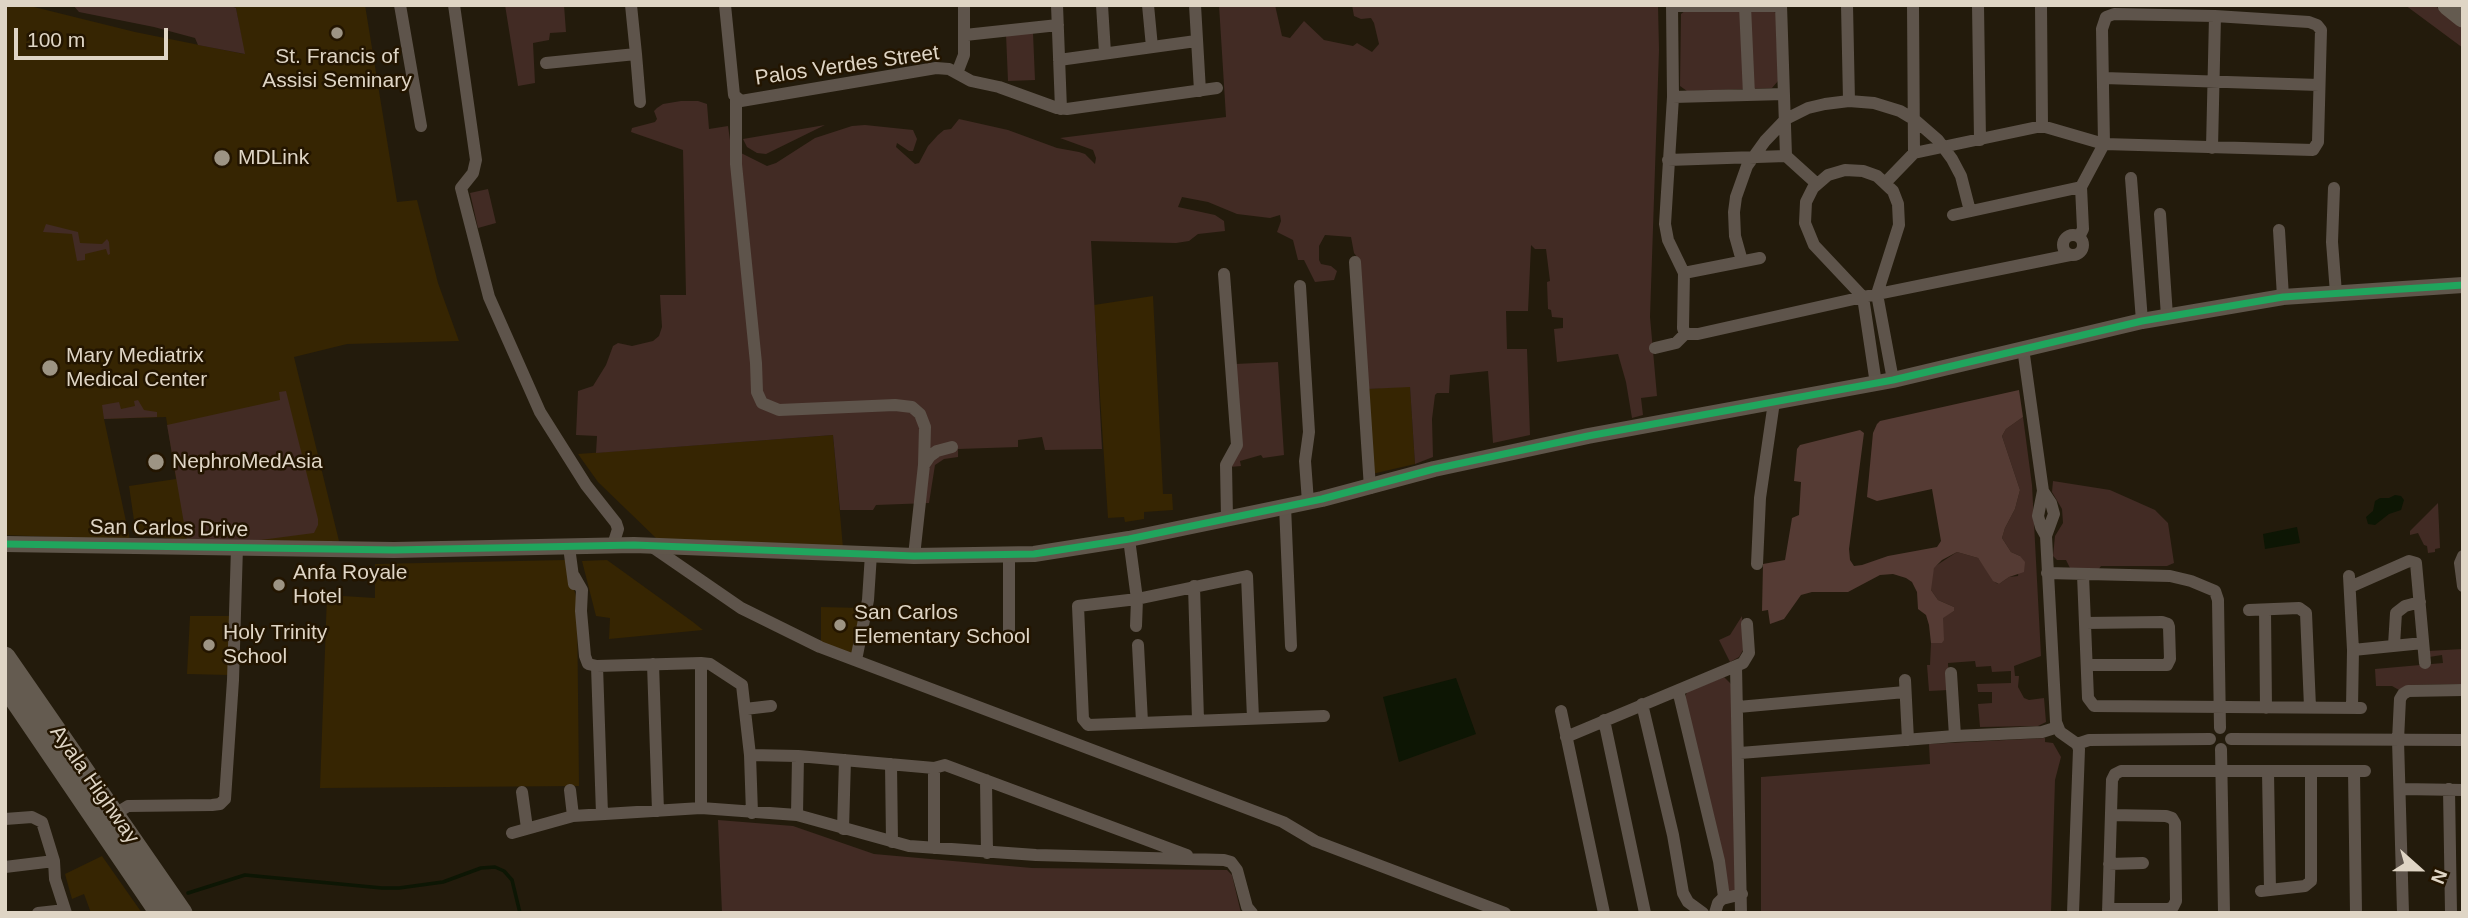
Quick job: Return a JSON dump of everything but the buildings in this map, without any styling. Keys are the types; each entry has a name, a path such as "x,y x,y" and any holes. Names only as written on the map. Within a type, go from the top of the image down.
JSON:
{"highway":[{"path":"2448,5 2463,17"},
{"name":"Ayala Highway","path":"5,657 115,814 168,909"},
{"name":"Ayala Highway","path":"5,685 168,909"}],"street":[{"path":"400,5 421,126"},
{"path":"454,5 476,160 473,173 461,188 489,297 540,412 586,485 616,523 618,529 613,545"},
{"path":"631,5 639,102"},
{"name":"Palos Verdes Street","path":"725,5 736,98 744,101 944,68 971,81 999,87 1061,109 1217,88"},
{"path":"957,73 963,60 964,5"},
{"path":"1057,5 1061,109"},
{"path":"1102,5 1105,53"},
{"path":"1148,5 1152,47"},
{"path":"1195,5 1200,90"},
{"path":"1685,334 1684,274 1668,240 1665,224 1673,97 1672,6 1782,5 1786,156"},
{"path":"1847,5 1849,102"},
{"path":"1913,5 1914,153"},
{"path":"1978,5 1980,140"},
{"path":"2042,5 2042,126"},
{"path":"1745,6 1749,95"},
{"path":"1655,348 1676,343 1685,334 1698,334 2070,255 2065,251 2063,242 2069,235 2079,237 2083,229 2081,187 2104,144 2102,29 2106,18 2114,14 2215,16 2309,22 2317,25 2322,35 2318,142 2313,150 2104,144 2042,126 1914,153 1886,182"},
{"path":"2212,148 2215,16"},
{"path":"965,35 1058,24"},
{"path":"1059,60 1196,41"},
{"path":"545,63 636,54"},
{"path":"2104,78 2319,85"},
{"path":"1673,97 1784,94"},
{"path":"736,98 736,163 757,392 762,403 779,410 895,405 912,407 920,414 925,427 924,465 914,556"},
{"path":"1741,261 1735,236 1735,204 1744,174 1774,130 1786,119 1808,108 1849,102 1882,105 1915,120 1931,132 1945,148 1961,176 1970,211"},
{"path":"1668,160 1786,156 1817,184"},
{"path":"1875,384 1863,297 1814,245 1806,232 1805,209 1809,195 1817,184 1828,175 1854,169 1870,173 1886,182 1896,197 1900,217 1877,294 1893,380"},
{"path":"2131,178 2142,321"},
{"path":"1953,215 2081,187"},
{"path":"2334,188 2332,242 2336,293"},
{"path":"2160,214 2167,316"},
{"path":"2279,230 2283,297"},
{"path":"1684,274 1760,258"},
{"path":"1355,262 1370,488"},
{"path":"1224,274 1237,445 1226,465 1227,518"},
{"name":"San Carlos Drive","path":"5,544 331,549 613,545 914,556 1034,554 1129,539 1308,502 1370,488 1434,469 1588,436 1875,384 2167,316 2283,297 2463,285"},
{"path":"1300,286 1309,432 1305,461 1308,502"},
{"path":"1869,331 1883,328"},
{"path":"2022,348 2043,491 2054,514 2046,537 2057,727 2077,744 2079,749 2073,913"},
{"path":"1757,564 1760,498 1774,402"},
{"path":"924,465 937,450 952,447"},
{"path":"1285,506 1291,646"},
{"path":"1129,539 1136,599 1136,626"},
{"path":"651,546 741,608 820,647 1283,822 1315,841 1505,913"},
{"path":"115,814 128,806 212,805 225,799 233,680 237,547"},
{"path":"569,547 574,592 581,611 585,660 588,664 710,664 742,685 750,755 752,813"},
{"path":"856,660 868,600 871,554"},
{"path":"1009,556 1009,635"},
{"path":"2463,556 2460,563 2463,586"},
{"path":"2083,575 2088,701 2094,706 2357,708 2350,581 2413,561 2418,568 2425,663"},
{"path":"2047,573 2170,576 2215,591 2218,600 2220,728"},
{"path":"1254,718 1247,576 1136,599 1079,605 1077,610 1085,722 1088,725 1324,716"},
{"path":"1194,586 1198,720"},
{"path":"2395,645 2396,613 2405,606 2420,602"},
{"path":"2249,610 2299,608 2307,614 2310,708"},
{"path":"2265,610 2266,708"},
{"path":"2085,623 2162,622 2169,627 2170,660 2167,665 2087,665"},
{"path":"1566,737 1743,663 1749,653 1747,624"},
{"path":"2353,650 2423,643"},
{"path":"1138,645 1142,722"},
{"path":"701,663 701,808"},
{"path":"653,664 658,811"},
{"path":"597,666 602,814"},
{"path":"1736,666 1740,753 1741,913"},
{"path":"1951,673 1955,736"},
{"path":"1738,707 1905,686 1908,740"},
{"path":"1678,690 1719,861 1724,897"},
{"path":"2403,913 2399,703 2403,694 2423,690 2463,690"},
{"path":"1642,704 1673,835 1683,893 1689,904 1703,913"},
{"path":"745,709 771,706"},
{"path":"1561,711 1604,913"},
{"path":"1604,720 1645,913"},
{"path":"1740,753 2042,732 2057,727"},
{"path":"2220,728 2228,731 2231,739 2228,746 2221,749 2213,746 2210,738 2213,731 2220,728"},
{"path":"2077,744 2089,740 2210,738"},
{"path":"2231,739 2463,740"},
{"path":"2221,749 2224,913"},
{"path":"750,755 798,756 934,768 945,765 1196,858"},
{"path":"797,815 798,756"},
{"path":"844,829 845,760"},
{"path":"891,764 892,842"},
{"path":"934,768 934,848"},
{"path":"2268,772 2266,890 2305,886 2311,881 2311,771"},
{"path":"2111,815 2172,818 2175,823 2176,901 2173,907 2168,909 2108,911 2112,780 2118,772 2360,771 2356,913"},
{"path":"986,780 987,853"},
{"path":"2400,789 2463,790"},
{"path":"2449,789 2451,913"},
{"path":"570,790 573,816"},
{"path":"522,792 527,828"},
{"path":"512,833 573,816 701,808 797,815 909,846 987,853 1223,860 1234,865 1247,907 1252,913"},
{"path":"5,819 27,817 39,820 44,827 65,911 38,913"},
{"path":"5,867 54,861"},
{"path":"2109,864 2143,863"},
{"path":"1715,913 1718,903 1724,897 1742,894"}],"shaded area":[{"path":"5,5 26,5 135,32 244,54 236,8 229,5 365,5 397,202 417,200 438,283 459,341 347,344 294,357 339,541 187,541 136,534 129,486 176,479 166,417 104,419 130,540 5,535"},
{"path":"73,5 229,5 236,8 245,54 198,45 195,38 154,27 79,12"},
{"path":"505,5 564,5 566,32 550,33 549,40 533,43 535,83 518,86"},
{"path":"1219,5 1275,5 1282,36 1290,38 1304,21 1324,40 1353,46 1357,43 1372,52 1379,44 1374,23 1371,18 1361,19 1354,16 1352,5 1658,5 1659,50 1650,317 1657,396 1641,398 1643,415 1632,418 1618,354 1557,362 1554,329 1563,328 1563,318 1552,317 1551,310 1548,309 1547,282 1550,281 1546,249 1535,249 1531,245 1528,311 1506,311 1507,349 1527,349 1530,435 1493,443 1488,371 1450,375 1449,393 1435,395 1432,419 1433,457 1415,464 1410,387 1367,389 1357,257 1351,237 1325,235 1319,246 1319,260 1321,264 1331,266 1337,271 1334,280 1315,282 1304,260 1298,260 1293,240 1277,232 1280,215 1270,218 1237,214 1208,202 1182,197 1178,207 1215,215 1224,221 1225,231 1198,234 1189,241 1176,243 1091,241 1102,449 1045,450 1042,437 1018,440 1018,447 958,449 958,457 944,459 935,465 929,503 876,505 873,510 840,510 833,435 596,453 597,436 576,435 578,391 593,386 606,365 613,346 618,343 632,346 653,341 659,336 662,327 660,295 686,295 683,150 631,132 632,128 655,122 657,119 654,111 657,108 663,104 681,101 707,104 709,129 728,126 730,140 739,152 767,166 815,138 852,126 865,125 913,130 917,139 913,151 897,143 896,147 915,164 919,163 938,135 951,129 959,119 1008,130 1057,148 1079,152 1095,164 1093,150 1060,138 1226,117"},
{"path":"2405,5 2434,5 2463,27 2463,48"},
{"path":"1769,9 1776,13 1778,81 1772,88 1687,91 1680,86 1681,14 1686,10"},
{"path":"1033,33 1035,80 1008,81 1006,34"},
{"path":"825,125 766,154 757,153 747,147 743,139"},
{"path":"488,189 496,223 478,228 470,193"},
{"path":"46,224 78,232 80,243 102,244 107,239 110,254 108,255 106,249 85,254 85,260 77,261 72,234 43,232"},
{"path":"1153,296 1163,494 1172,494 1173,510 1144,512 1144,519 1125,522 1124,517 1108,518 1094,305"},
{"path":"1278,362 1284,455 1263,458 1261,455 1240,461 1241,466 1230,467 1235,364"},
{"path":"1410,386 1415,464 1372,474 1367,389"},
{"path":"2019,390 2023,417 2006,429 2002,436 2020,490 2002,538 2011,552 2025,562 2024,572 1999,584 1993,581 1978,558 1957,552 1942,560 1934,568 1931,590 1938,600 1954,607 1954,611 1943,618 1942,643 1931,643 1926,615 1918,609 1917,592 1912,582 1893,574 1880,575 1848,592 1812,592 1801,595 1784,619 1770,624 1768,610 1762,611 1763,564 1785,560 1792,518 1799,515 1801,482 1794,481 1797,449 1800,445 1860,430 1864,433 1849,549 1850,560 1854,566 1888,556 1937,547 1941,541 1932,489 1877,501 1867,497 1873,433 1877,424 1880,421"},
{"path":"286,391 318,519 314,533 253,541 187,541 167,425 280,400 279,392"},
{"path":"138,400 144,410 157,412 157,417 104,419 102,405 119,402 121,409 135,406 134,401"},
{"path":"2023,417 2032,485 2041,656 2014,666 2015,676 2019,676 2018,687 2024,698 2044,698 2046,722 2038,726 1980,727 1978,704 1992,703 1992,692 1978,692 1977,684 2011,683 2011,671 1992,672 1991,666 1976,667 1975,661 1948,663 1949,690 1929,691 1927,665 1930,665 1931,643 1942,643 1943,617 1954,611 1954,607 1938,600 1931,590 1931,578 1934,567 1957,552 1978,558 1996,583 2018,576 2020,556 2011,552 2002,538 2020,490 2002,436 2006,429"},
{"path":"833,435 843,548 657,539 598,482 578,454"},
{"path":"2053,481 2110,490 2155,510 2168,523 2174,563 2167,566 2101,566 2098,570 2071,570 2066,560 2057,560 2053,556 2055,536 2063,523 2062,509 2052,492"},
{"path":"2395,495 2404,500 2401,510 2389,514 2375,525 2368,524 2366,517 2373,511 2375,501"},
{"path":"2438,503 2440,548 2428,553 2427,546 2418,533 2410,535 2410,531"},
{"path":"2297,527 2300,543 2265,549 2263,534"},
{"path":"566,560 577,600 579,786 320,788 327,595 375,598 375,564"},
{"path":"607,560 703,630 609,639 610,618 596,616 582,561"},
{"name":"San Carlos Elementary School","path":"821,607 863,608 854,655 821,643"},
{"name":"Holy Trinity School","path":"190,616 231,616 229,675 187,674"},
{"path":"1742,616 1743,650 1739,657 1730,662 1719,640 1730,635"},
{"path":"2463,649 2463,684 2408,685 2399,690 2392,686 2376,686 2375,669 2443,663 2442,655 2429,657 2428,651"},
{"path":"1724,677 1732,685 1736,889 1733,892 1729,891 1685,697 1687,692"},
{"path":"1456,678 1476,734 1399,762 1383,697"},
{"path":"2045,738 2045,742 2053,743 2061,757 2055,780 2051,913 1761,913 1761,777 1930,764 1929,744"},
{"path":"718,820 793,826 874,854 1032,868 1227,870 1232,875 1241,913 722,913"},
{"path":"102,856 142,913 91,913 84,894 72,899 65,874"}],"waterway":[{"path":"188,893 245,875 399,888 443,882 481,868 495,867 504,871 512,880 520,913"}],"cycle path":[{"path":"5,544 394,550 634,545 914,556 1034,554 1129,539 1322,499 1434,469 1588,436 1893,380 2142,321 2283,297 2463,285"}],"place":[{"name":"St. Francis of Assisi Seminary","path":"337,33"},
{"name":"MDLink","path":"222,158"},
{"name":"Mary Mediatrix Medical Center","path":"50,368"},
{"name":"NephroMedAsia","path":"156,462"},
{"name":"Anfa Royale Hotel","path":"279,585"},
{"name":"San Carlos Elementary School","path":"840,625"},
{"name":"Holy Trinity School","path":"209,645"}]}
